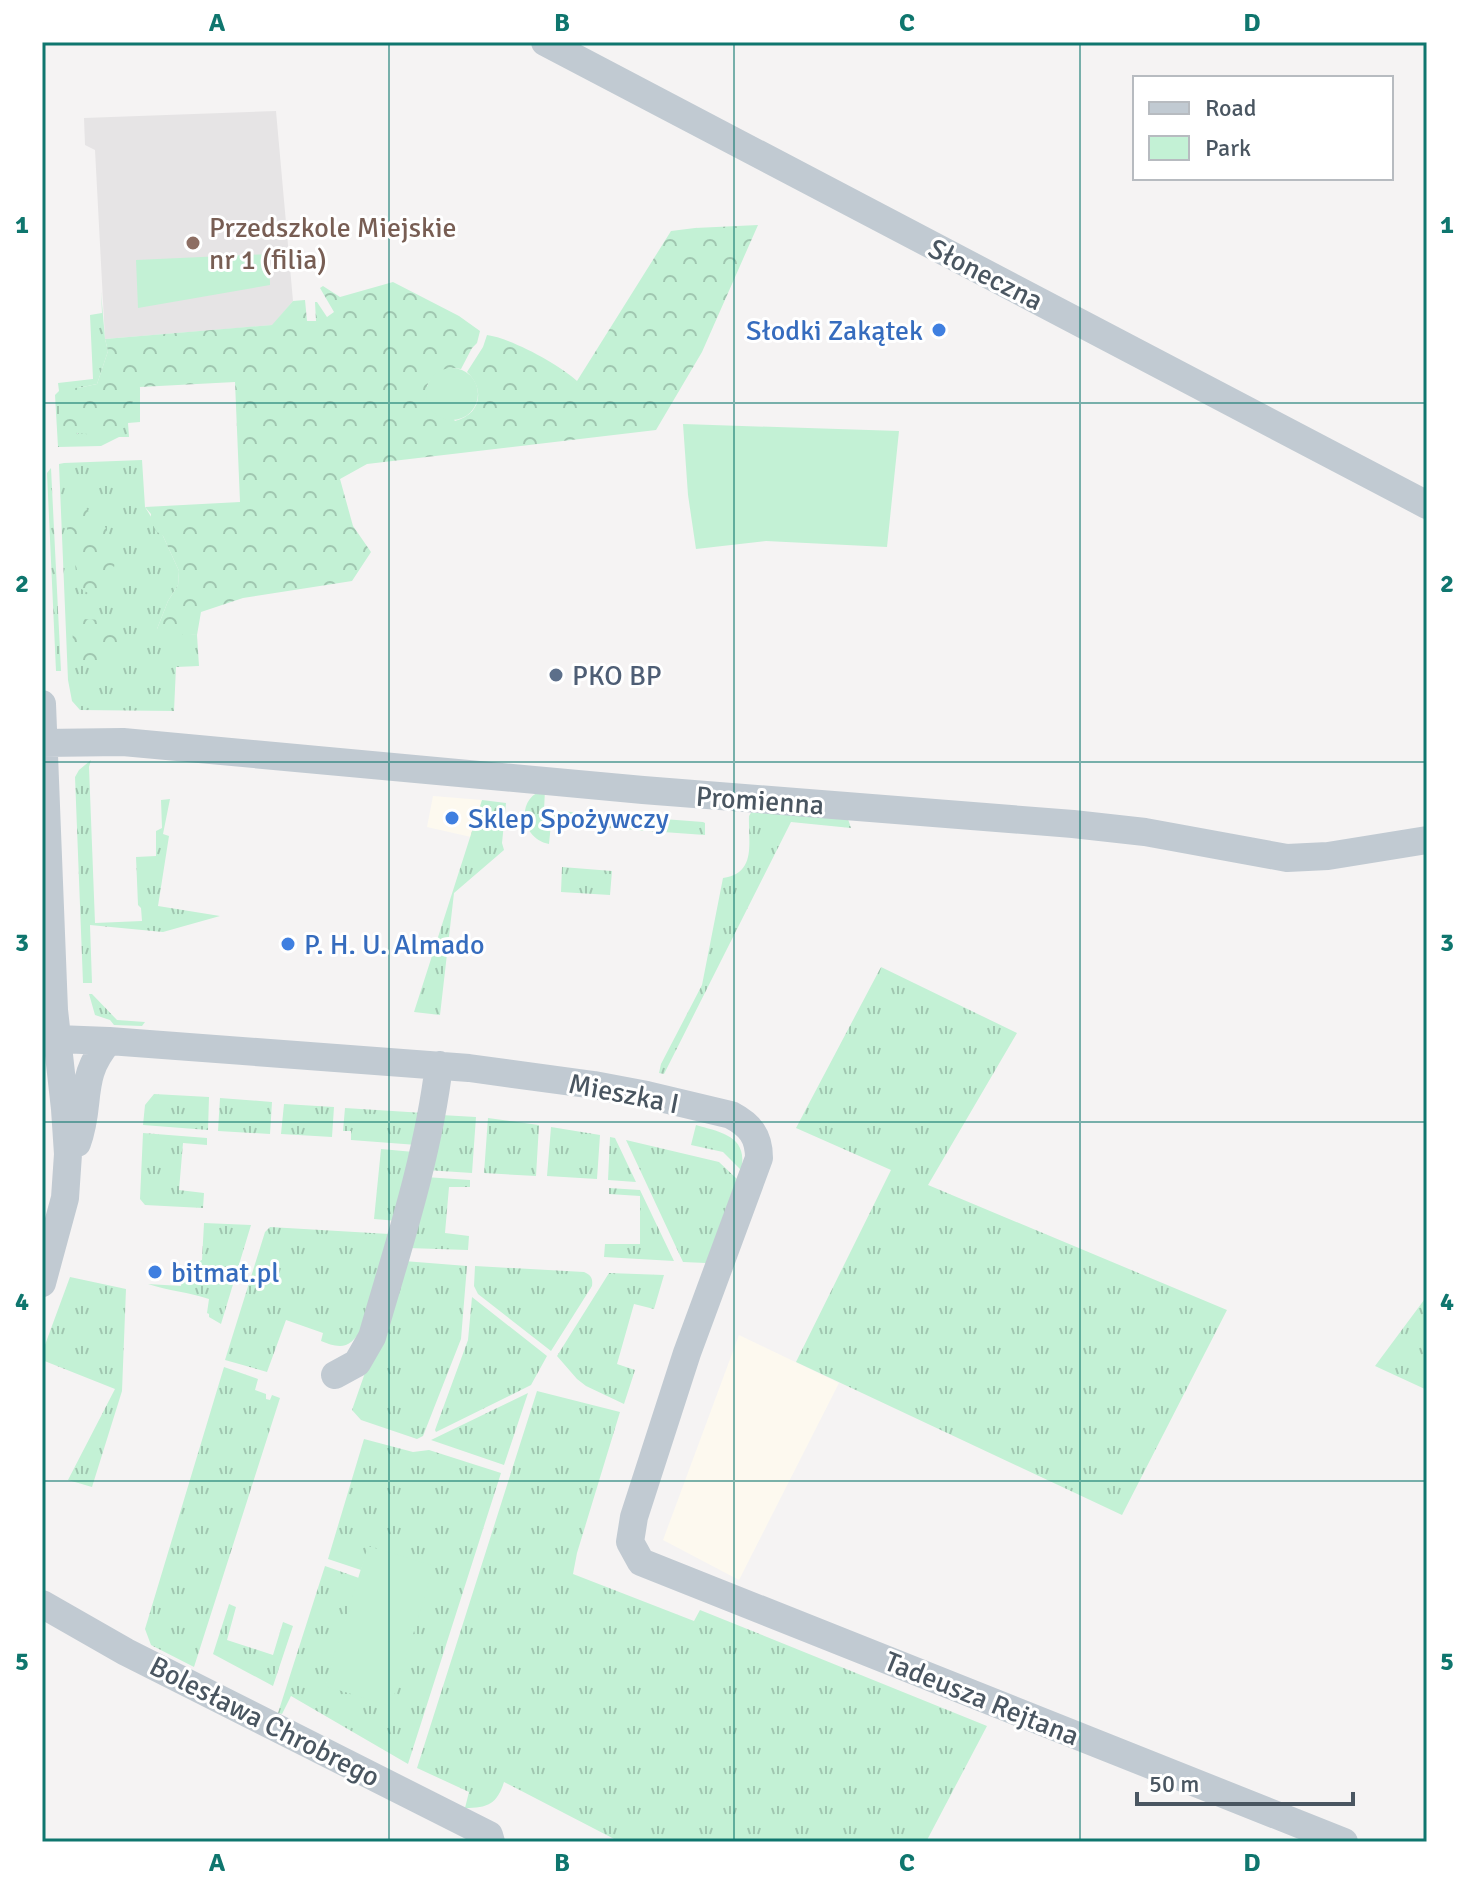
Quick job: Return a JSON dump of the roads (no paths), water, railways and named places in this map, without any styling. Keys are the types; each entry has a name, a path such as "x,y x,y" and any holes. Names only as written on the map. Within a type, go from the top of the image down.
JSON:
{"street":[{"name":"Słoneczna","path":"545,42 1427,505"},
{"path":"42,704 53,984 67,1131 67,1171 61,1215 42,1283"},
{"name":"Promienna","path":"43,743 123,742 669,793 1073,824 1145,832 1287,858 1328,856 1427,840"},
{"name":"Mieszka I","path":"57,1039 439,1065 582,1083 731,1115 753,1131 759,1158 687,1353 634,1517 630,1542"},
{"path":"67,1171 83,1126 87,1081 92,1065 109,1041"},
{"path":"335,1375 357,1363 372,1337 434,1108 439,1065"},
{"name":"Tadeusza Rejtana","path":"630,1542 641,1562 1344,1842"},
{"name":"Bolesława Chrobrego","path":"42,1604 126,1652 490,1838"}],"place":[{"name":"Przedszkole Miejskie nr 1 (filia)","path":"193,243"},
{"name":"Słodki Zakątek","path":"939,330"},
{"name":"PKO BP","path":"556,675"},
{"name":"Sklep Spożywczy","path":"452,818"},
{"name":"P. H. U. Almado","path":"288,944"},
{"name":"bitmat.pl","path":"155,1272"}]}
